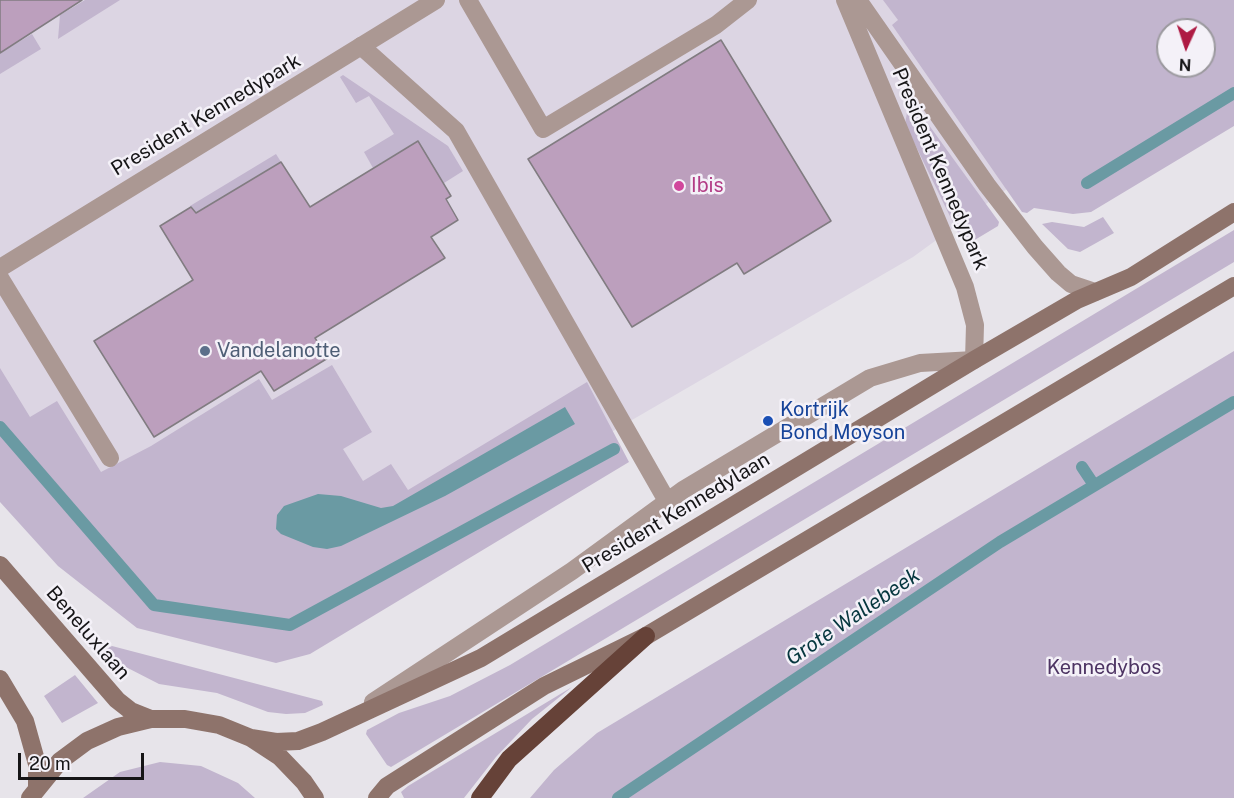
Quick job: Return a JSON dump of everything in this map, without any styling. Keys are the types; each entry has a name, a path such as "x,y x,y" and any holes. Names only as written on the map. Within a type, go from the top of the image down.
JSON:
{"highway":[{"path":"480,798 509,759 646,636"}],"main road":[{"name":"President Kennedylaan","path":"251,738 276,742 298,741 481,658 974,360 1077,300 1131,277 1234,212"},
{"path":"377,798 396,780 544,686 646,636 1234,286"},
{"name":"Beneluxlaan","path":"0,565 110,693 131,711 151,720"},
{"path":"0,679 25,721 37,764 33,792"},
{"path":"33,792 60,761 87,741 118,727 151,720 185,719 219,725 251,738 280,757 304,782 315,798"}],"street":[{"name":"President Kennedypark","path":"0,268 436,0"},
{"path":"468,0 543,129 716,25 748,0"},
{"name":"President Kennedypark","path":"845,0 965,287 975,325 974,360"},
{"name":"President Kennedypark","path":"858,0 987,185 1035,247 1071,284 1095,292"},
{"path":"362,46 456,131 667,501"},
{"path":"0,278 110,458"},
{"path":"345,721 572,571 667,501 870,378 920,363 974,360"}],"shaded area":[{"path":"0,0 1234,0 1234,47 1216,37 1216,18 1156,18 1156,75 1026,175 913,257 613,431 288,613 0,411"}],"green space":[{"path":"85,0 120,0 58,39 60,15"},
{"path":"883,0 1234,0 1234,126 1091,212 1073,214 1034,208 1027,213 1022,212 892,25 898,20"},
{"path":"32,34 41,49 0,74 0,53"},
{"path":"343,75 448,146 463,171 444,183 417,141 373,168 364,152 394,134 369,96 356,103 340,77"},
{"path":"918,110 999,222 998,226 968,244 963,243 905,124 907,113"},
{"path":"276,154 281,162 196,213 190,206"},
{"path":"1103,217 1114,233 1080,252 1068,249 1042,224 1052,222 1084,227"},
{"path":"1234,230 1234,262 391,767 387,765 366,734 367,730 399,713 450,696 510,665"},
{"name":"Kennedybos","path":"1234,351 1234,798 530,798 554,770 597,733"},
{"path":"332,365 372,432 343,449 363,481 391,464 408,490 587,382 629,462 310,654 276,663 137,628 58,566 0,502 0,368 30,417 57,401 101,472 151,446 259,379 272,400"},
{"path":"112,646 322,701 323,705 305,713 268,712 217,693 159,684 120,664 106,649"},
{"path":"75,675 98,703 62,723 44,696"},
{"path":"572,687 532,719 496,757 464,798 404,798 401,792 408,786"},
{"path":"160,762 201,766 238,783 255,798 83,798 120,772"}],"water":[{"path":"565,407 575,424 445,496 341,546 327,549 313,547 281,534 276,529 277,515 284,506 318,494 341,496 381,508 393,506"}],"building":[{"path":"0,0 82,0 0,53"},
{"path":"721,40 831,221 744,274 737,263 632,327 528,159"},
{"path":"418,141 451,196 446,199 458,220 431,237 445,258 315,338 328,358 274,391 261,371 154,437 94,341 193,280 160,226 191,207 196,213 281,162 310,207"}],"waterway":[{"path":"1087,183 1234,93"},
{"name":"Grote Wallebeek","path":"618,798 1000,542 1234,402"},
{"path":"0,427 154,605 290,625 614,449"},
{"name":"Grote Wallebeek","path":"1082,467 1094,485"}],"place":[{"name":"Ibis","path":"679,186"},
{"name":"Vandelanotte","path":"205,351"},
{"name":"Kortrijk Bond Moyson","path":"768,421"}]}
